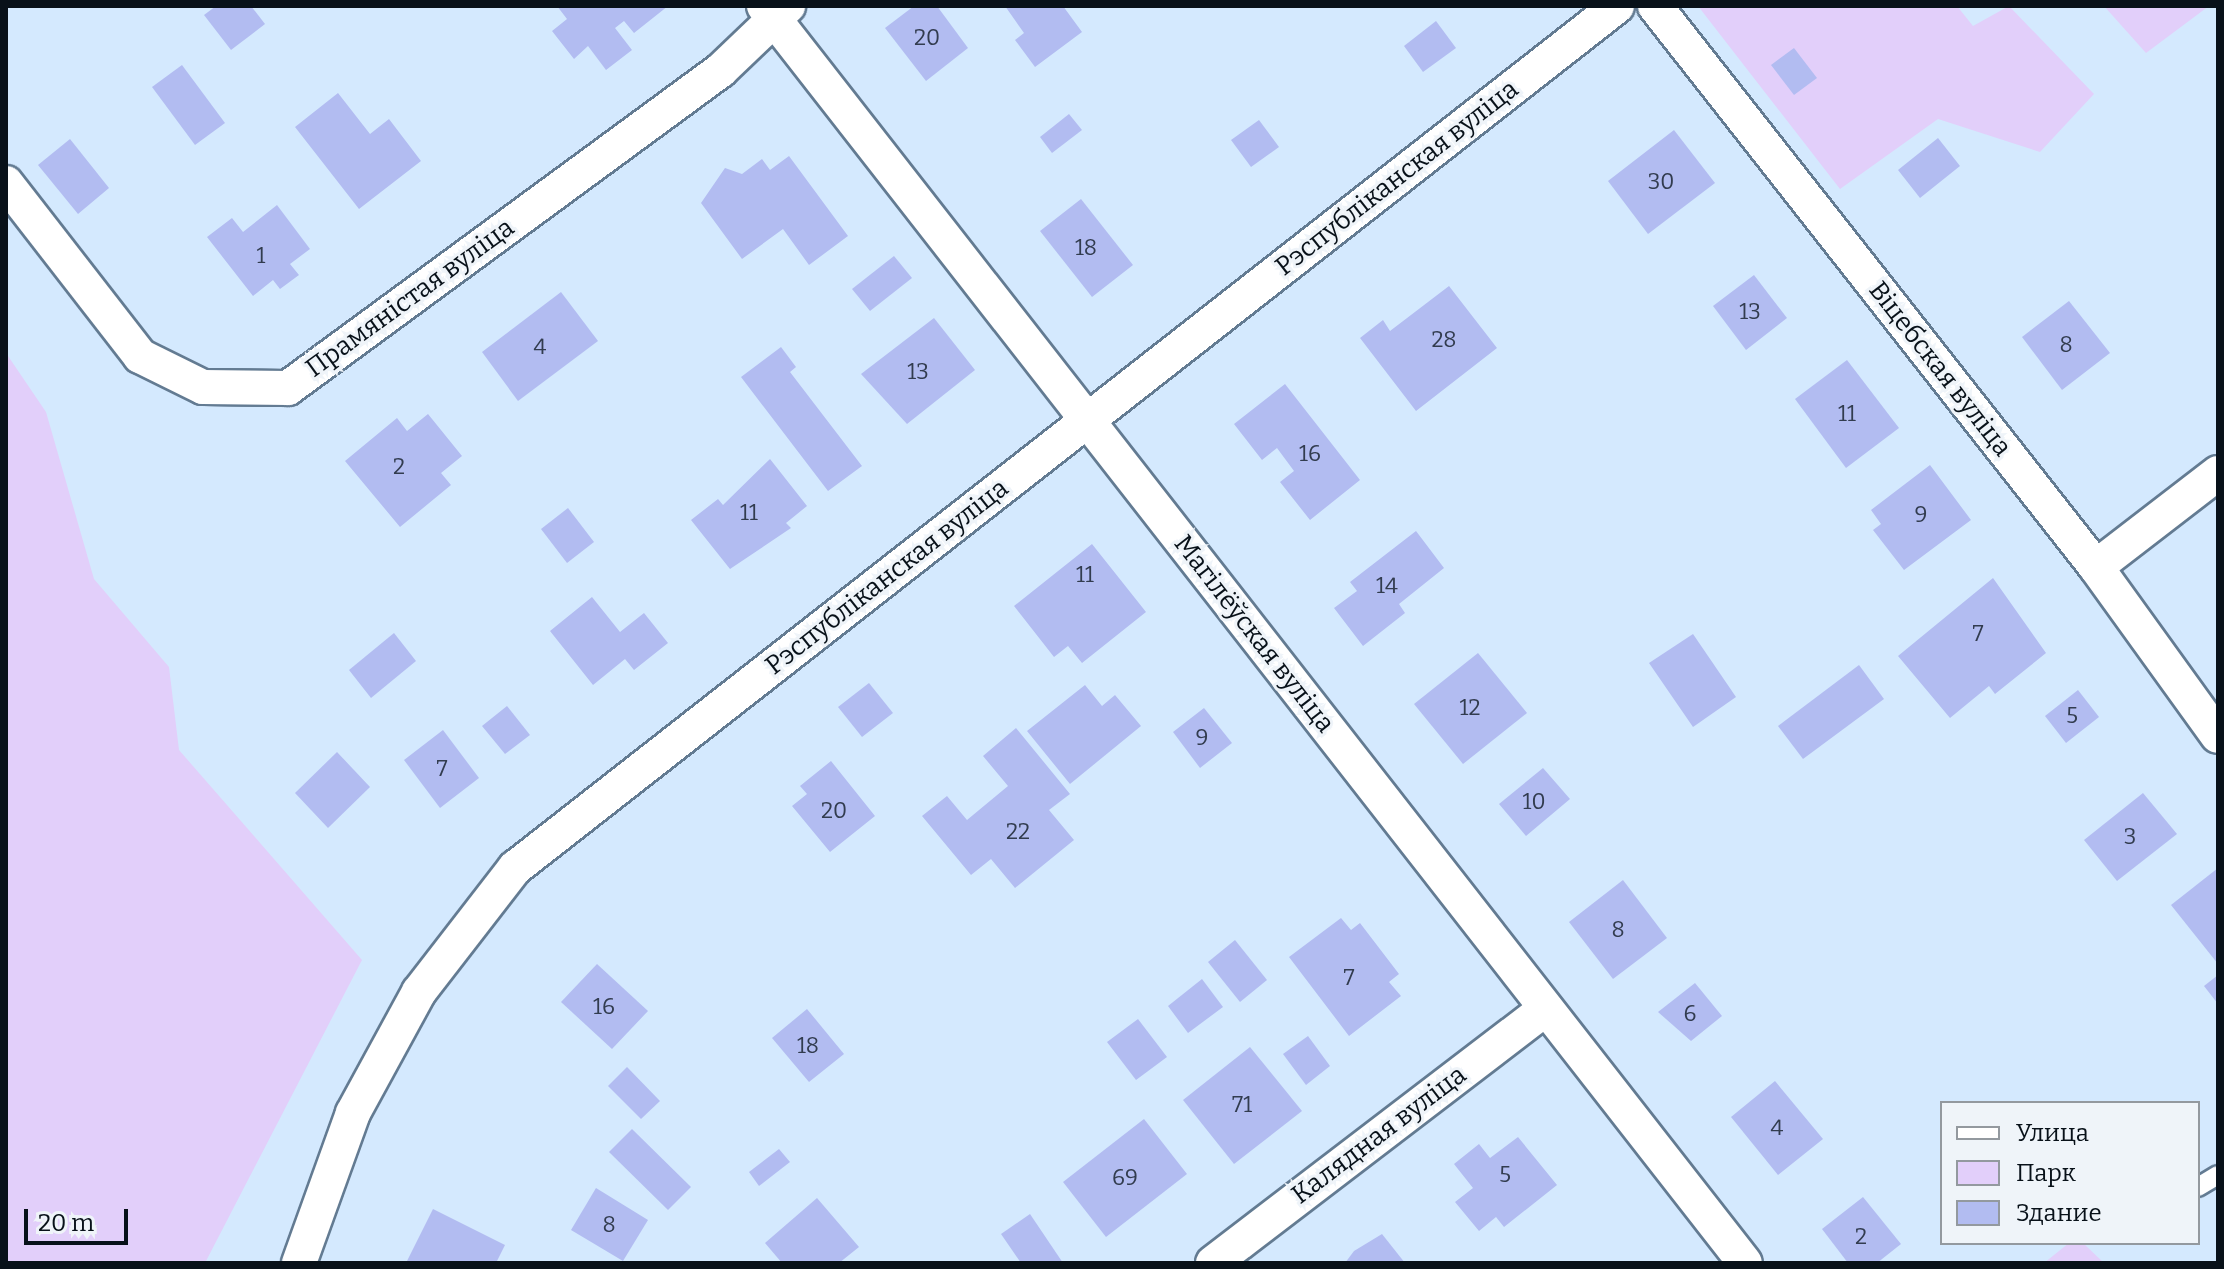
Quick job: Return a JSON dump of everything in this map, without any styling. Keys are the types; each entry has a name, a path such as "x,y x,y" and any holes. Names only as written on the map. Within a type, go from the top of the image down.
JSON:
{"street":[{"name":"Рэспубліканская вуліца","path":"299,1263 353,1113 419,992 515,868 1617,6"},
{"name":"Віцебская вуліца","path":"1655,6 2096,567 2218,736"},
{"name":"Магілёўская вуліца","path":"775,10 1087,420 1745,1263"},
{"name":"Прамяністая вуліца","path":"6,183 140,356 203,387 288,388 721,70 775,10"},
{"path":"2096,567 2218,473"},
{"name":"Калядная вуліца","path":"1213,1263 1546,1008"}],"lane":[{"path":"2200,1186 2218,1175"}],"green space":[{"path":"1698,6 1957,6 1973,26 2009,6 2094,94 2040,152 1938,119 1840,189"},
{"path":"2104,6 2209,6 2146,53"},
{"path":"6,353 46,412 94,579 169,667 179,750 362,960 205,1263 6,1263"},
{"path":"2066,1245 2085,1245 2104,1263 2044,1263"}],"building":[{"path":"216,6 251,6 265,24 231,50 204,15"},
{"path":"557,6 668,6 634,33 624,21 615,28 632,50 606,70 588,46 574,59 552,31 567,19"},
{"path":"914,6 937,6 968,48 926,81 885,28"},
{"path":"1005,6 1063,6 1082,32 1035,67 1015,40 1024,33"},
{"path":"1436,21 1456,48 1423,72 1404,46"},
{"path":"1794,48 1817,78 1794,95 1771,65"},
{"path":"182,65 225,123 195,145 152,87"},
{"path":"338,93 370,134 389,119 421,161 359,209 295,127"},
{"path":"1069,114 1082,130 1052,153 1040,137"},
{"path":"1259,120 1279,147 1251,167 1231,140"},
{"path":"1674,130 1715,183 1648,234 1608,181"},
{"path":"1938,138 1960,166 1920,198 1898,170"},
{"path":"70,139 109,188 78,214 38,165"},
{"path":"789,156 848,236 809,265 783,229 742,259 701,203 725,168 742,174 762,159 770,170"},
{"path":"1081,199 1133,265 1092,297 1040,231"},
{"path":"277,205 310,249 290,264 299,275 280,289 273,280 253,296 207,237 232,218 243,232"},
{"path":"894,256 912,278 870,311 852,289"},
{"path":"1754,275 1787,318 1746,350 1713,306"},
{"path":"1449,286 1497,348 1416,411 1360,338 1383,320 1390,331"},
{"path":"561,292 598,341 518,401 482,352"},
{"path":"2069,301 2110,353 2062,390 2022,337"},
{"path":"934,318 975,370 907,424 861,374"},
{"path":"781,347 796,367 790,372 862,466 828,491 741,377"},
{"path":"1847,360 1899,428 1846,468 1795,399"},
{"path":"1285,384 1360,480 1310,520 1280,482 1294,471 1277,448 1262,460 1234,424"},
{"path":"428,414 462,456 441,473 451,485 400,527 345,461 397,418 407,431"},
{"path":"770,459 807,506 786,523 791,528 730,569 691,520 718,499 723,505"},
{"path":"1930,465 1971,520 1904,570 1873,530 1881,524 1871,510"},
{"path":"568,508 594,542 567,563 541,529"},
{"path":"1416,531 1444,568 1399,604 1405,613 1363,646 1334,608 1357,591 1350,582"},
{"path":"1092,544 1146,612 1082,663 1068,646 1054,657 1014,606"},
{"path":"1993,578 2046,653 1995,694 1989,686 1950,718 1898,656"},
{"path":"592,597 620,632 644,613 668,643 634,670 625,659 593,685 550,631"},
{"path":"394,633 416,661 371,698 349,670"},
{"path":"1693,634 1736,697 1693,727 1649,663"},
{"path":"1478,653 1527,713 1463,764 1414,704"},
{"path":"1859,665 1884,699 1803,759 1778,726"},
{"path":"869,683 893,713 862,737 838,707"},
{"path":"1085,685 1102,706 1115,695 1141,726 1070,784 1027,731"},
{"path":"2078,690 2099,717 2066,743 2045,716"},
{"path":"507,706 530,735 505,754 482,726"},
{"path":"1204,708 1232,743 1200,768 1173,732"},
{"path":"1016,728 1070,794 1049,810 1074,840 1015,888 991,859 971,875 922,816 947,796 967,820 1008,786 983,756"},
{"path":"443,730 479,778 440,808 404,760"},
{"path":"337,752 370,787 328,828 295,793"},
{"path":"831,761 875,816 830,852 792,806 807,794 800,786"},
{"path":"1543,768 1570,799 1526,836 1499,804"},
{"path":"2143,793 2177,834 2117,881 2084,840"},
{"path":"2218,868 2218,964 2171,905"},
{"path":"1623,880 1667,938 1613,979 1569,922"},
{"path":"1341,918 1351,930 1360,923 1399,974 1389,982 1401,996 1349,1036 1289,957"},
{"path":"1235,940 1267,980 1240,1002 1208,962"},
{"path":"597,964 648,1011 612,1049 561,1002"},
{"path":"2218,975 2218,1004 2204,986"},
{"path":"1202,979 1223,1007 1188,1033 1168,1006"},
{"path":"1695,983 1722,1016 1691,1041 1658,1012"},
{"path":"807,1009 844,1054 809,1082 772,1038"},
{"path":"1138,1019 1167,1057 1136,1080 1107,1042"},
{"path":"1308,1036 1330,1066 1306,1085 1283,1054"},
{"path":"1250,1047 1302,1111 1234,1164 1183,1100"},
{"path":"627,1067 660,1101 641,1119 608,1086"},
{"path":"1775,1081 1823,1139 1778,1175 1731,1117"},
{"path":"1144,1119 1187,1174 1106,1237 1063,1182"},
{"path":"632,1129 691,1187 668,1210 609,1152"},
{"path":"1518,1137 1557,1185 1504,1227 1496,1217 1479,1231 1455,1202 1473,1188 1454,1164 1479,1144 1490,1158"},
{"path":"779,1149 790,1162 759,1186 749,1172"},
{"path":"596,1188 648,1220 623,1261 571,1230"},
{"path":"1863,1197 1901,1244 1877,1263 1848,1263 1822,1229"},
{"path":"817,1198 859,1247 839,1263 782,1263 765,1243"},
{"path":"433,1209 505,1245 496,1263 406,1263"},
{"path":"1030,1214 1063,1263 1021,1263 1001,1234"},
{"path":"1382,1234 1405,1263 1345,1263 1354,1251"}]}
